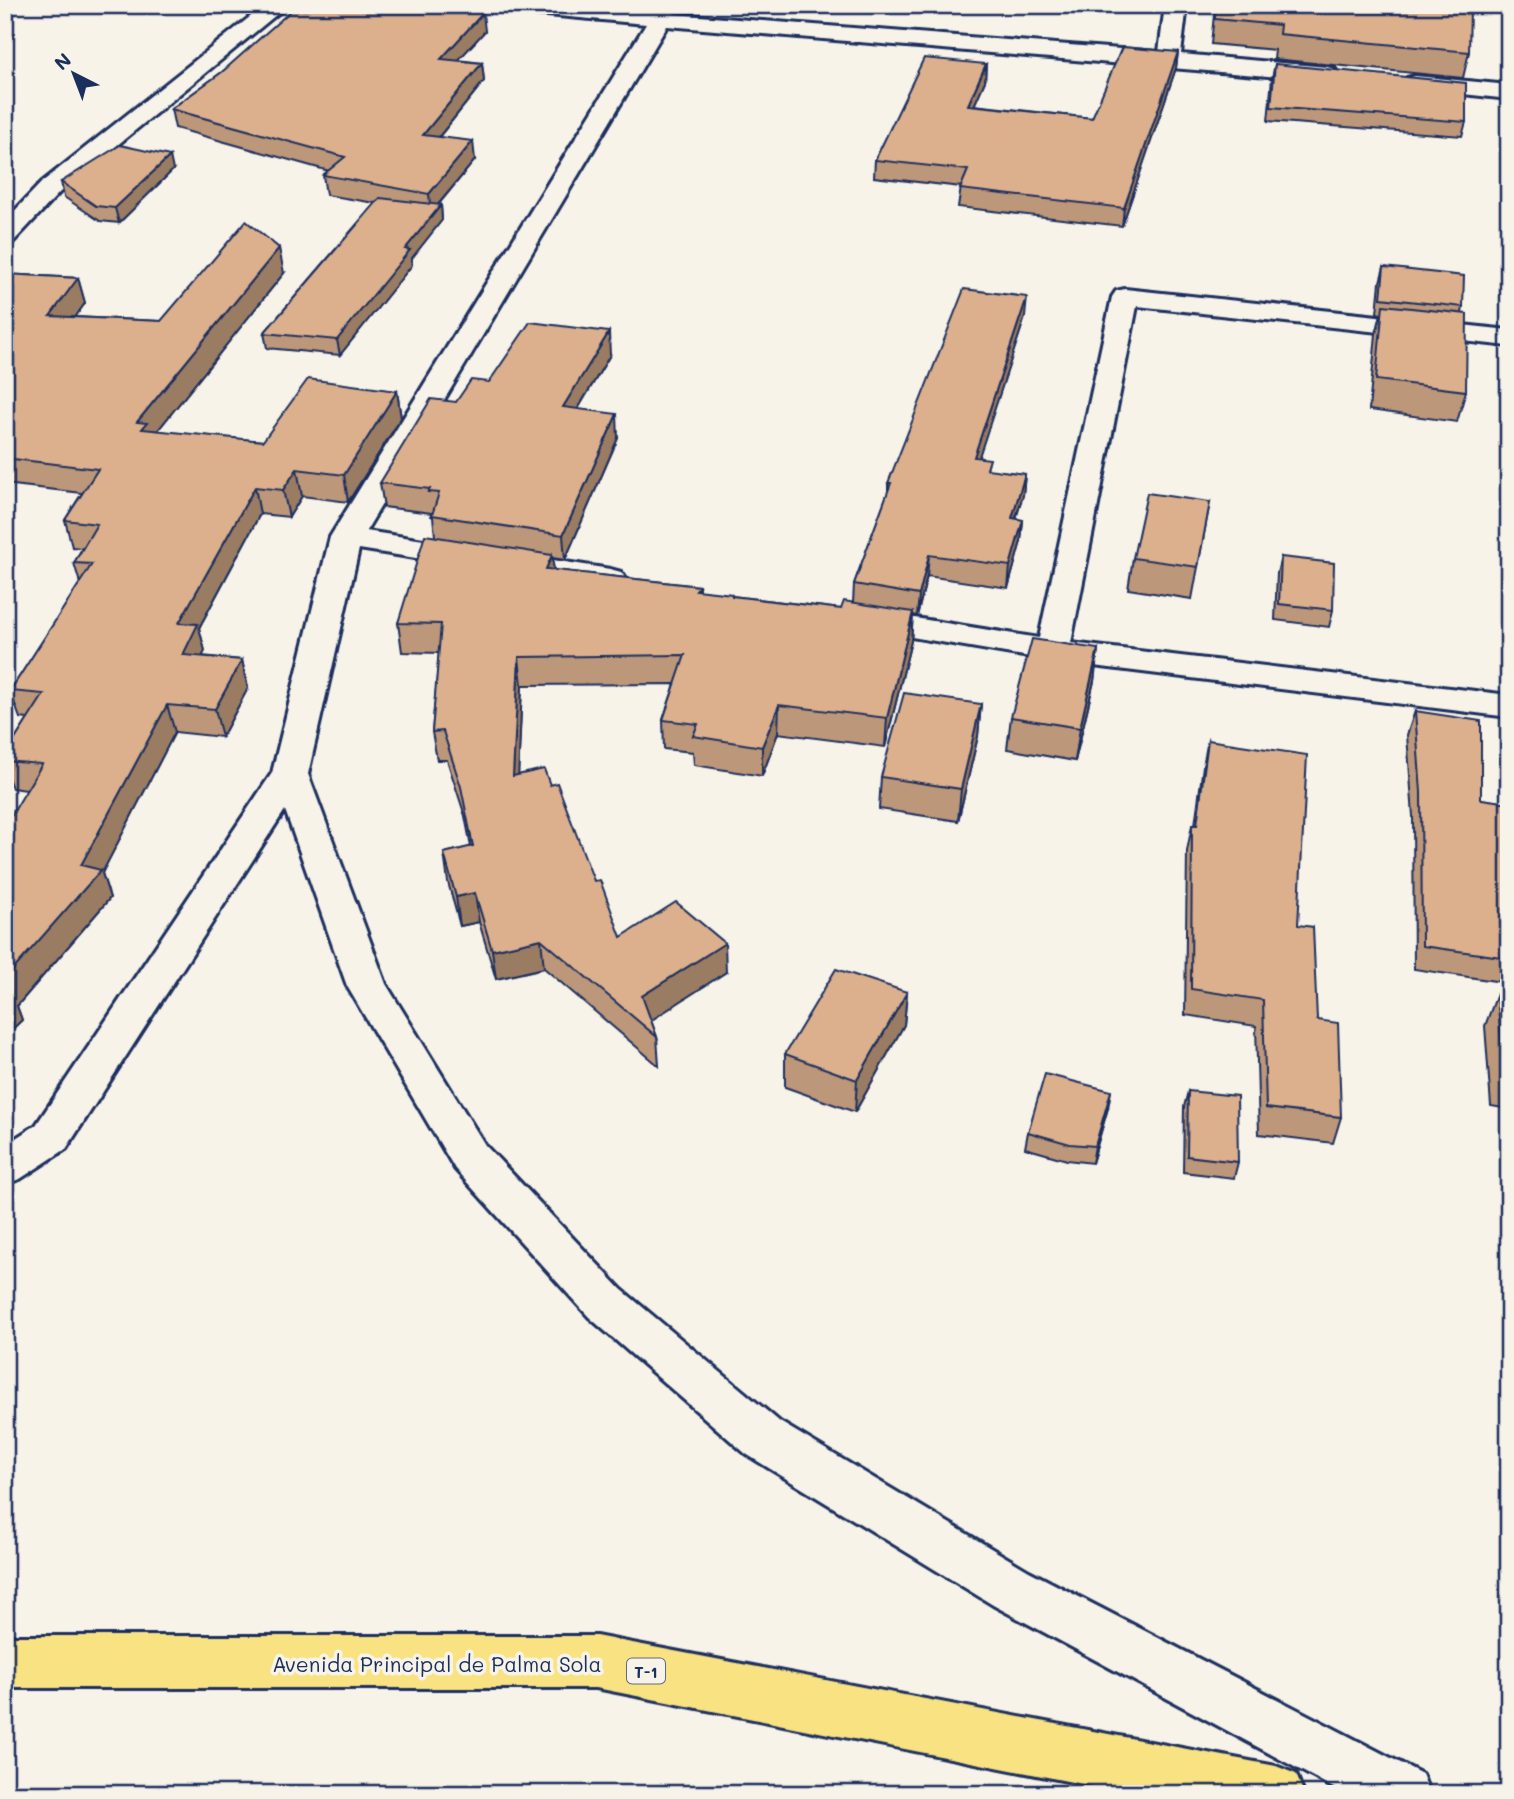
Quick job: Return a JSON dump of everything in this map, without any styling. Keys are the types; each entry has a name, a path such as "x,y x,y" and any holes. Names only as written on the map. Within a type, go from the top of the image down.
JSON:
{"highway":[{"name":"Avenida Principal de Palma Sola","path":"5,1662 596,1662 1276,1794"}],"street":[{"path":"5,236 51,187 278,5"},
{"path":"503,5 664,13 1346,76"},
{"path":"1169,58 1176,5"},
{"path":"5,1167 51,1137 290,774 346,537 664,13"},
{"path":"1400,81 1509,92"},
{"path":"1053,651 1125,298 1509,338"},
{"path":"346,537 645,585"},
{"path":"835,615 1053,651 1509,706"},
{"path":"290,774 367,986 470,1157 605,1303 763,1438 1011,1588 1402,1794"}],"building":[{"path":"310,5 450,5 445,9 483,13 441,59 482,63 423,135 473,141 429,194 323,175 345,157 171,109 222,72 294,8 306,10"},
{"path":"1216,5 1461,5 1461,9 1470,9 1469,52 1279,34 1280,25 1215,19"},
{"path":"1122,47 1178,52 1124,208 960,189 968,170 875,160 924,58 986,64 968,105 1092,118"},
{"path":"1275,64 1466,83 1466,122 1271,107"},
{"path":"120,145 170,156 115,208 96,206 61,182"},
{"path":"380,198 441,205 405,249 410,250 337,340 264,333"},
{"path":"246,221 279,248 137,422 147,423 142,429 263,441 308,379 397,391 344,475 297,469 283,490 255,487 179,623 198,624 183,655 242,660 215,709 167,705 81,865 101,870 5,979 5,826 42,764 5,761 5,755 44,694 10,691 92,564 74,563 97,524 65,520 98,469 5,458 5,274 78,278 50,316 161,321"},
{"path":"1384,267 1464,276 1463,307 1381,298"},
{"path":"964,289 1027,297 974,457 990,459 987,469 1025,474 1012,518 1023,520 1010,566 929,555 919,595 854,584 891,483 888,483"},
{"path":"1383,305 1467,314 1466,391 1376,380"},
{"path":"530,322 609,332 563,407 617,414 563,535 432,515 439,493 428,492 430,489 380,483 431,399 456,402 471,380 489,382"},
{"path":"1147,493 1210,502 1198,567 1133,558"},
{"path":"425,535 552,555 546,569 699,586 696,590 841,609 844,601 913,612 887,718 779,705 762,747 693,736 698,724 663,720 685,655 519,657 513,776 544,769 550,785 557,783 594,881 600,880 621,937 676,902 725,943 642,996 657,1037 541,939 492,950 475,893 456,897 444,853 473,846 461,787 443,731 432,732 441,624 398,623"},
{"path":"1281,557 1334,563 1333,610 1279,604"},
{"path":"1032,639 1098,649 1080,728 1011,717"},
{"path":"904,693 981,704 961,789 881,777"},
{"path":"1415,711 1481,721 1481,799 1509,803 1509,958 1422,946 1421,792"},
{"path":"1208,740 1307,755 1298,925 1313,927 1317,1020 1338,1023 1341,1117 1266,1108 1263,1000 1191,989 1192,825 1197,825"},
{"path":"836,969 907,992 857,1080 785,1054"},
{"path":"1497,994 1509,996 1509,1075 1504,1074"},
{"path":"1045,1074 1111,1091 1095,1146 1070,1144 1028,1132"},
{"path":"1188,1091 1237,1096 1238,1162 1187,1156"}]}
